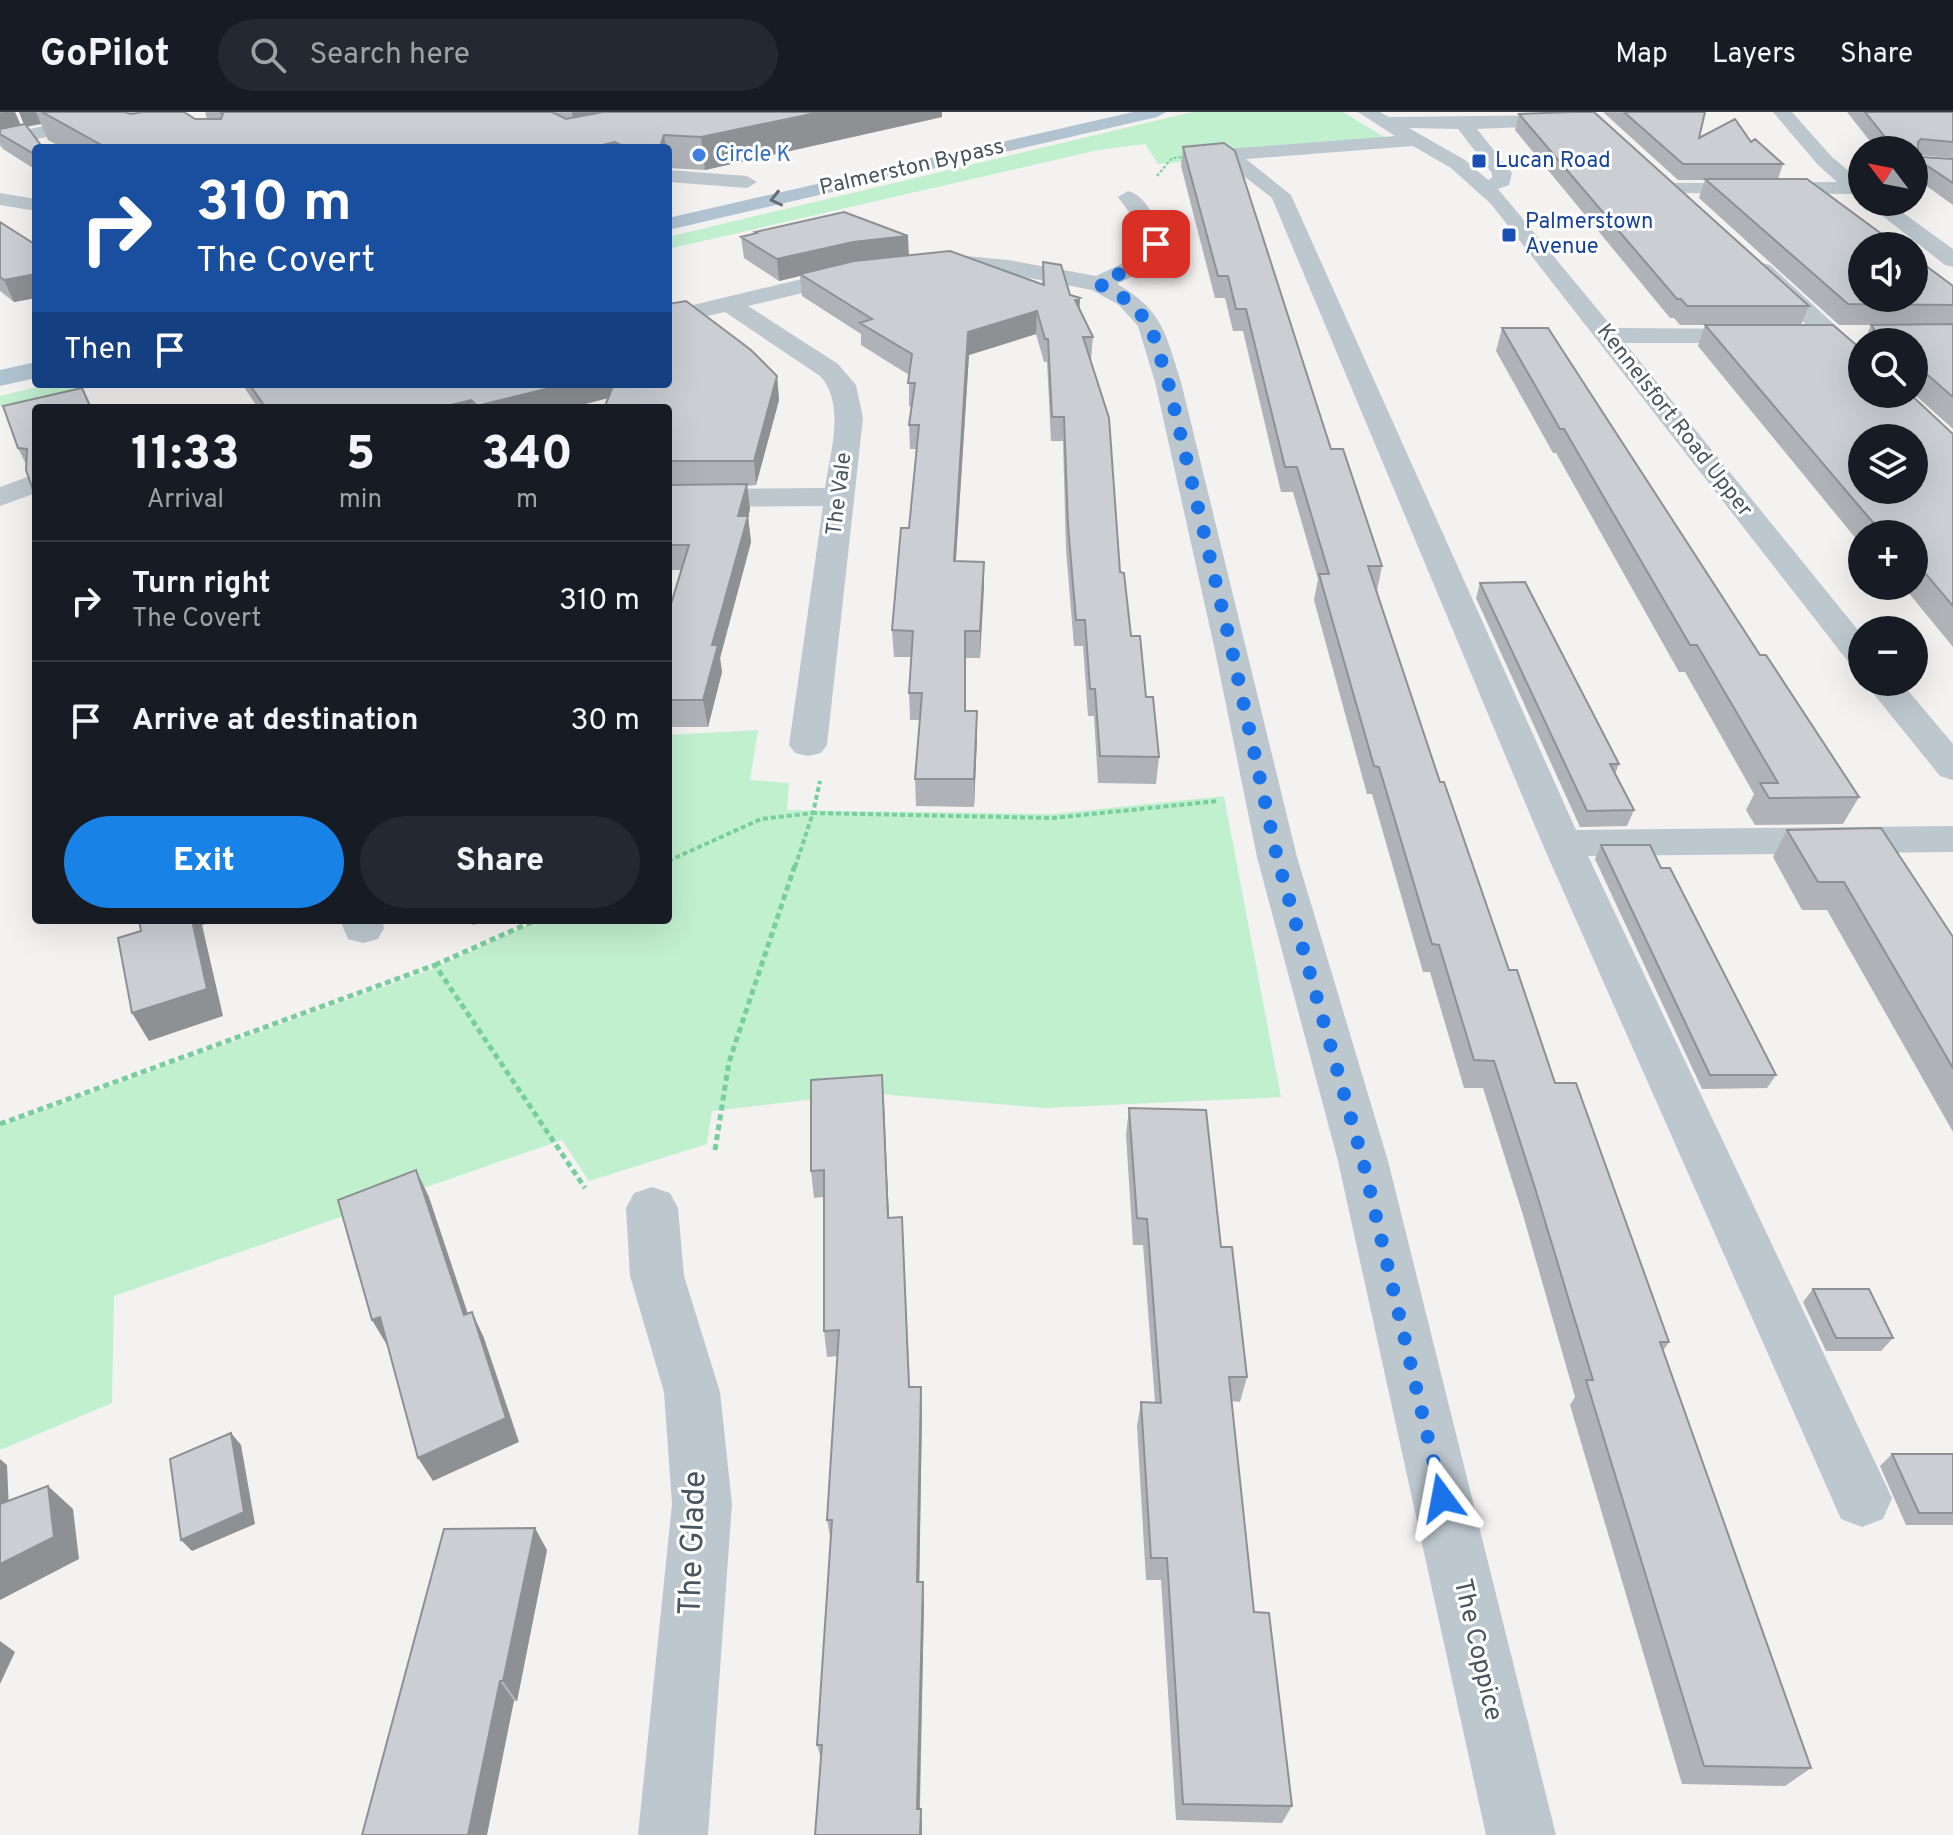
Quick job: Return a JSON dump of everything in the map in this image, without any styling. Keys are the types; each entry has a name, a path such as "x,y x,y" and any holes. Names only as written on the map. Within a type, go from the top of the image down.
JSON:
{"main road":[{"name":"Palmerston Bypass","path":"672,223 1157,112"},
{"path":"681,197 755,180"},
{"path":"0,378 32,371"}],"street":[{"path":"0,141 136,112"},
{"name":"Kennelsfort Road Upper","path":"1367,112 1458,164 1485,185 1848,639"},
{"path":"1227,155 1463,124 1595,118 1588,112"},
{"path":"1782,112 1825,161 1848,181"},
{"path":"1463,124 1502,173 1499,183 1485,185"},
{"path":"1227,155 1281,195 1562,843 1862,1498"},
{"path":"1825,161 1848,162"},
{"path":"672,174 755,180"},
{"path":"1696,210 1668,184 1848,190"},
{"path":"1099,284 1149,259 1156,244 1144,218 1128,197"},
{"path":"0,199 32,204"},
{"path":"1894,216 1953,260"},
{"path":"1742,251 1848,351"},
{"name":"The Coppice","path":"672,317 855,273 955,262 1008,267 1099,284 1127,300 1150,324 1168,382 1231,646 1277,857 1363,1161 1521,1835"},
{"name":"The Vale","path":"726,302 829,370 843,385 849,418 808,745"},
{"path":"1607,335 1848,335"},
{"path":"0,497 32,485"},
{"path":"672,498 840,497"},
{"path":"1894,696 1953,768"},
{"path":"1562,843 1953,839"},
{"name":"The Glade","path":"652,1208 657,1276 692,1392 702,1504 673,1835"}],"path":[{"path":"1154,179 1172,158 1227,155"},
{"path":"715,1150 729,1062 813,813 820,781"},
{"path":"672,859 761,819 813,813 1053,818 1233,799"},
{"path":"0,1124 435,965 527,924"},
{"path":"435,965 585,1188"}],"green space":[{"path":"1192,112 1343,112 1394,143 1158,164 1145,144 1098,150 672,248 672,236"},
{"path":"33,388 78,388 0,407 0,396"},
{"path":"758,730 750,780 789,783 787,810 1052,814 1224,796 1281,1097 1045,1108 867,1093 712,1111 707,1144 589,1181 562,1140 114,1296 112,1403 0,1450 0,1126 433,969 530,924 672,924 672,735"}],"building":[{"path":"42,112 184,112 195,119 221,119 223,114 220,112 552,112 566,119 603,112 821,112 701,137 664,135 661,144 100,144"},
{"path":"1594,112 1809,306 1687,306 1677,299 1519,114"},
{"path":"1624,112 1705,112 1699,138 1735,119 1751,142 1755,139 1783,164 1683,164"},
{"path":"1865,112 1953,112 1953,142 1928,140 1928,136 1884,136"},
{"path":"25,124 40,144 32,144 32,153 0,134 0,129"},
{"path":"1224,143 1235,151 1331,449 1343,449 1382,566 1368,566 1440,782 1444,782 1509,970 1517,970 1555,1083 1576,1083 1669,1342 1660,1342 1811,1768 1704,1766 1586,1380 1593,1380 1494,1061 1474,1060 1439,945 1432,944 1379,767 1374,766 1319,574 1329,574 1297,467 1285,467 1246,309 1236,309 1228,276 1218,276 1183,147"},
{"path":"1928,157 1953,159 1953,183 1928,166"},
{"path":"1705,179 1807,179 1848,209 1848,216 1857,216 1879,232 1848,232 1848,304"},
{"path":"844,212 908,236 853,242 777,259 741,237 755,232"},
{"path":"0,222 32,242 32,275 4,280 0,277"},
{"path":"950,251 1044,285 1043,262 1061,265 1070,295 1080,298 1075,300 1093,337 1083,337 1109,418 1120,572 1124,573 1131,636 1140,636 1146,697 1153,697 1159,757 1100,756 1095,689 1090,689 1085,620 1076,620 1064,417 1052,417 1048,339 1045,339 1037,311 968,332 954,561 984,562 980,631 965,631 965,711 977,711 974,779 915,779 922,693 909,693 913,631 892,630 901,528 909,528 919,425 909,425 915,383 908,383 912,354 860,323 872,319 800,274 854,261"},
{"path":"1928,267 1953,286 1953,305 1928,305"},
{"path":"686,301 751,350 777,376 754,461 672,461 672,404 606,404 612,388 672,388 672,303"},
{"path":"1953,324 1953,397 1928,375 1928,328 1873,328 1871,325"},
{"path":"1705,325 1833,325 1848,338 1848,408 1925,408 1953,434 1953,606 1928,577 1928,520 1871,520 1857,504 1928,504 1928,424 1848,424 1848,493"},
{"path":"1502,328 1548,328 1760,655 1766,655 1859,797 1769,798 1760,783 1778,783 1697,645 1690,645"},
{"path":"82,388 89,404 32,404 32,487 26,470 27,449 18,448 3,406"},
{"path":"252,388 550,388 485,404 475,404 471,400 455,404 263,404"},
{"path":"747,484 738,516 748,516 712,645 718,645 703,700 672,700 672,601 689,545 672,545 672,485"},
{"path":"1525,582 1619,764 1610,764 1634,810 1587,811 1480,583"},
{"path":"1881,828 1953,937 1953,1068 1844,882 1818,882 1787,830"},
{"path":"1601,845 1650,845 1661,868 1670,868 1776,1075 1710,1075"},
{"path":"140,924 193,924 207,989 132,1013 118,938 141,931"},
{"path":"882,1075 888,1218 902,1217 909,1387 921,1387 917,1582 923,1582 917,1809 921,1809 920,1835 815,1835 822,1745 817,1745 832,1520 827,1520 839,1330 824,1331 824,1170 811,1171 811,1080"},
{"path":"1129,1108 1206,1110 1221,1247 1232,1247 1247,1377 1229,1377 1254,1612 1269,1613 1292,1806 1183,1804 1167,1558 1151,1558 1141,1402 1161,1403 1147,1219 1137,1218"},
{"path":"416,1170 464,1315 472,1312 506,1418 418,1458 380,1317 372,1320 338,1200"},
{"path":"1813,1289 1869,1289 1893,1338 1836,1338"},
{"path":"231,1433 244,1512 181,1540 170,1459"},
{"path":"1892,1454 1953,1454 1953,1513 1919,1513"},
{"path":"48,1486 54,1537 0,1564 0,1504"},
{"path":"535,1528 468,1835 362,1835 444,1529"}],"place":[{"name":"Circle K","path":"699,155"},
{"name":"Lucan Road","path":"1479,161"},
{"name":"Palmerstown Avenue","path":"1509,235"}],"route":[{"path":"1156,244 1149,259 1099,284 1127,300 1150,324 1168,382 1277,857 1363,1161 1442,1498"}]}
